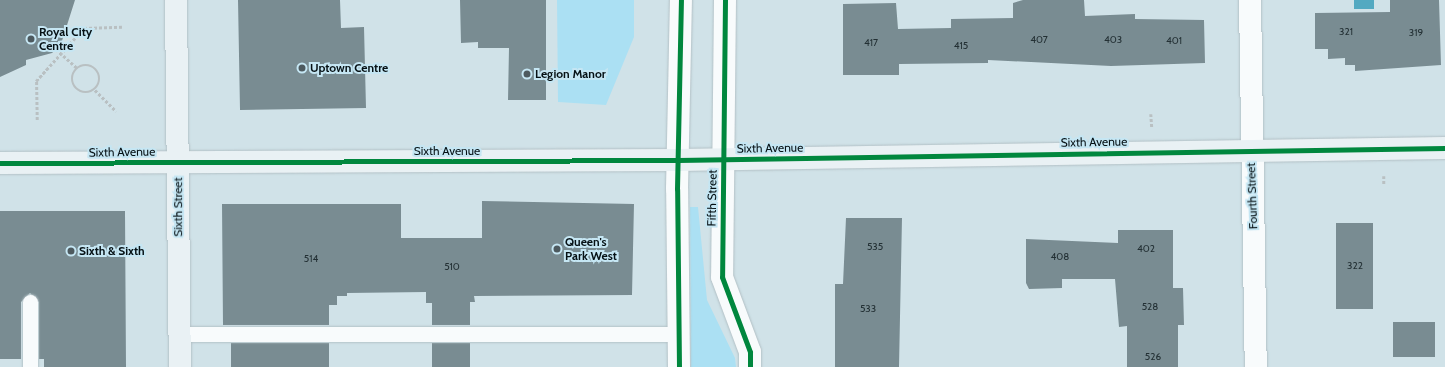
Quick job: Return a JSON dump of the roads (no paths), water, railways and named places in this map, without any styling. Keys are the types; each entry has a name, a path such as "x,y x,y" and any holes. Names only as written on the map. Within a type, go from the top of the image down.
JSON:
{"street":[{"name":"Sixth Street","path":"176,0 180,367"},
{"path":"679,367 678,160 681,0"},
{"name":"Fifth Street","path":"725,0 722,277 750,352 750,367"},
{"name":"Fourth Street","path":"1250,0 1251,149 1256,367"},
{"name":"Sixth Avenue","path":"0,163 678,160 1251,149 1445,148"}],"lane":[{"path":"30,302 30,367"},
{"path":"179,334 679,334"}],"place":[{"name":"Royal City Centre","path":"31,39"},
{"name":"Uptown Centre","path":"302,68"},
{"name":"Legion Manor","path":"527,74"},
{"name":"Queen's Park West","path":"557,249"},
{"name":"Sixth & Sixth","path":"71,251"}]}
